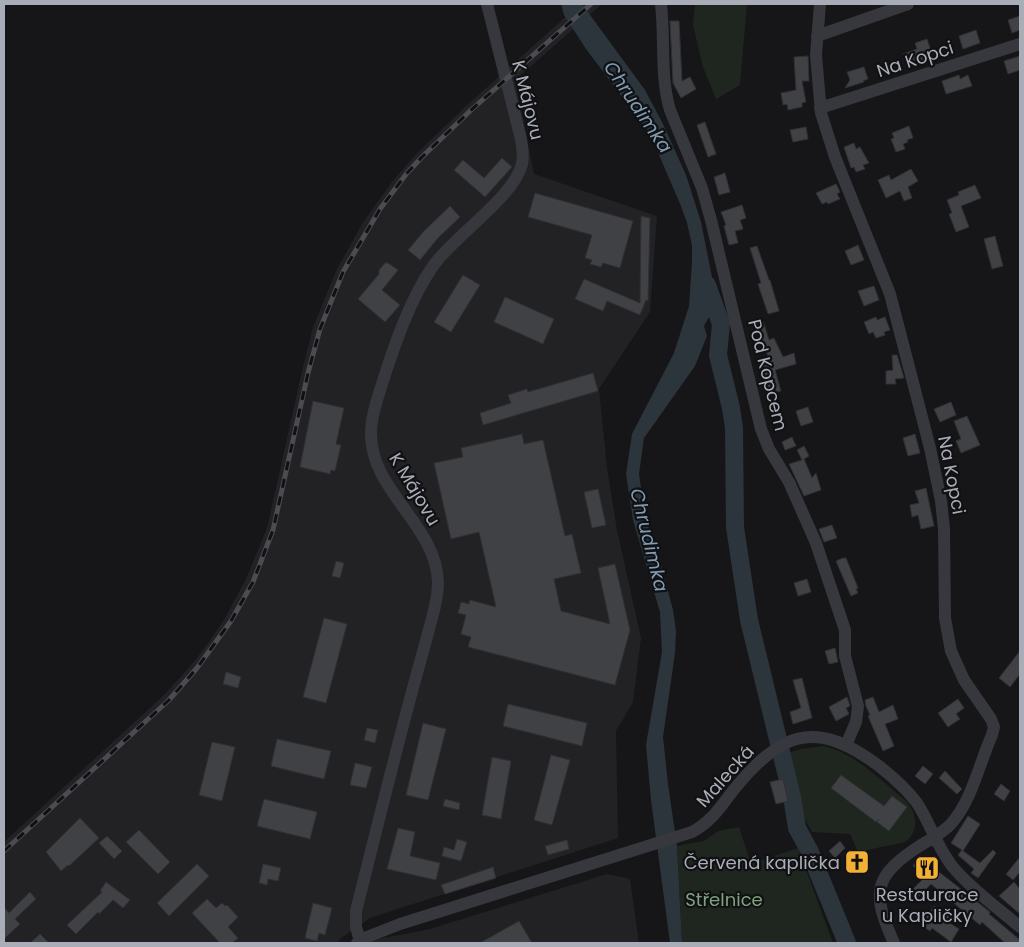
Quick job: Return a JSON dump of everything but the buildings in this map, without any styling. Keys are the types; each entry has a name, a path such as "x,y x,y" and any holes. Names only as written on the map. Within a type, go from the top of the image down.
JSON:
{"street":[{"name":"K Májovu","path":"358,942 356,911 402,726 436,602 438,584 436,568 429,548 390,488 376,462 371,440 372,425 378,399 394,350 425,279 432,267 448,248 503,194 518,174 522,163 523,153 520,135 487,4"},
{"name":"Pod Kopcem","path":"661,4 664,28 664,76 667,99 707,204 762,429 769,449 789,482 816,543 845,630 845,656 858,706 856,722 846,745"},
{"name":"Na Kopci","path":"820,4 816,65 820,108 835,158 890,294 928,438 943,515 946,567 945,618 951,651 964,680 994,727 966,800 950,825 935,836"},
{"path":"817,36 908,4"},
{"name":"Na Kopci","path":"820,108 1020,44"},
{"name":"Malecká","path":"358,942 400,924 685,835 707,823 753,767 770,753 784,744 802,739 817,738 846,745 864,755 896,780 909,793 925,817 946,857 958,872 1020,927"},
{"path":"894,943 880,907 880,885 896,863 935,836"}],"shaded area":[{"path":"580,4 602,4 515,80 534,174 657,216 650,312 599,389 607,468 617,530 641,638 633,702 616,731 618,838 370,918 336,943 4,943 4,842 164,695 192,664 211,639 225,618 246,579 267,528 313,327 337,269 362,224 391,183 417,153 466,106"},
{"path":"607,874 630,879 639,943 369,943 373,940 430,929"}],"green space":[{"path":"695,4 747,4 740,85 716,99 703,67 693,25"},
{"path":"824,746 857,761 905,800 912,810 915,822 910,838 905,842 858,852 850,834 812,832 798,804 784,754 801,749"},
{"name":"Střelnice","path":"739,827 751,864 798,848 833,943 682,943 677,846 704,841 718,831"}],"water":[{"name":"Chrudimka","path":"561,4 582,4 645,90 686,175 701,222 712,277 714,308 704,326 707,336 695,366 644,438 639,474 645,517 661,565 673,610 676,631 675,653 663,737 677,846 682,943 670,943 651,800 646,745 662,652 660,612 633,520 626,474 632,434 674,353 689,306 692,245 681,206 650,134 586,49 564,15"}],"waterway":[{"path":"707,285 721,324 718,355 734,428 735,527 749,620 792,797 797,828 809,850 847,943"}],"railway":[{"path":"4,851 169,700 197,668 231,621 253,582 273,530 308,373 320,329 343,272 380,209 407,173 422,157 470,111 591,4"}],"place":[{"name":"Červená kaplička","path":"857,862"},
{"name":"Restaurace u Kapličky","path":"927,868"}]}
